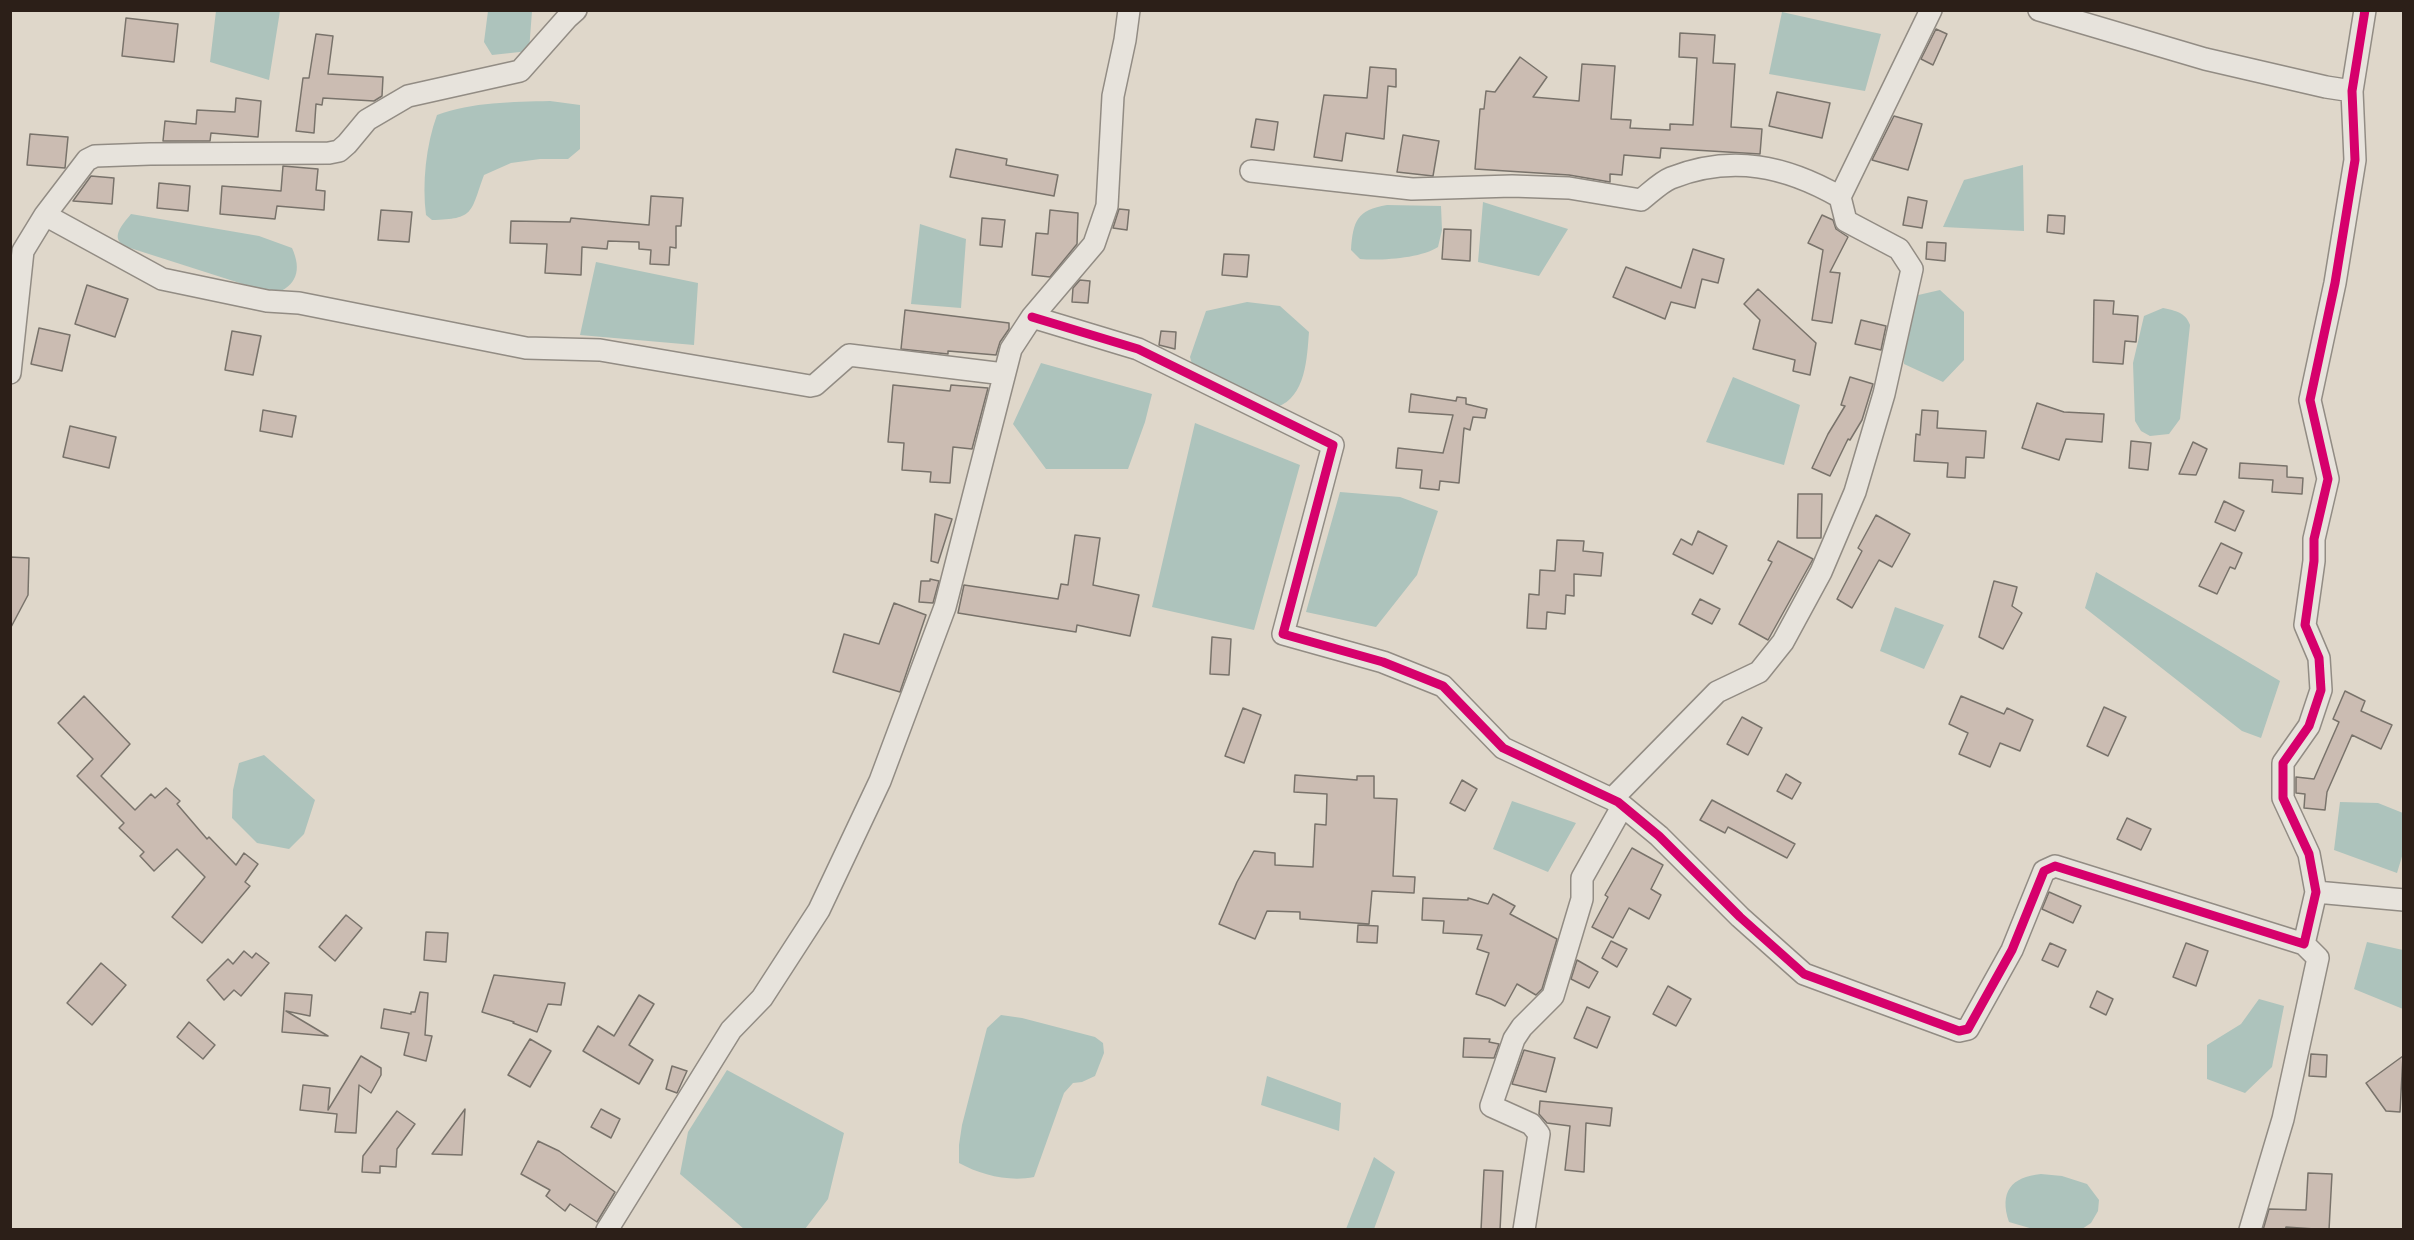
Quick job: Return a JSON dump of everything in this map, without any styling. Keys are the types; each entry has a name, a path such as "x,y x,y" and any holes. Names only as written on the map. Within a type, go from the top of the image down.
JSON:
{"street":[{"path":"10,373 23,251 45,215 87,160 95,156 150,154 329,153 339,151 367,120 408,96 520,71 576,10"},
{"path":"607,1230 731,1030 762,998 819,910 880,781 945,607 1011,349 1032,317 1094,244 1107,206 1113,96 1129,10"},
{"path":"1524,1230 1539,1134 1531,1124 1491,1106 1514,1039 1522,1027 1553,996 1582,899 1582,878 1617,803 1717,692 1758,672 1783,642 1821,572 1855,492 1884,394 1912,269 1899,249 1846,221 1840,197 1931,10"},
{"path":"2039,10 2205,59 2352,91"},
{"path":"2304,944 2316,892 2309,854 2283,798 2283,763 2309,726 2320,690 2319,658 2305,626 2314,561 2314,539 2328,479 2310,400 2335,283 2355,160 2352,91 2365,10"},
{"path":"1251,171 1412,189 1512,186 1569,188 1641,200 1669,179 1708,168 1751,166 1774,168 1816,184 1840,197"},
{"path":"45,215 162,279 267,301 299,303 526,348 600,350 810,386 815,385 849,355 1004,374"},
{"path":"1032,317 1138,349 1333,445 1283,634 1383,662 1443,686 1503,748 1617,803 1659,836 1740,917 1804,974 1959,1031 1968,1029 2012,950 2044,871 2055,866 2304,944 2318,958 2283,1119 2250,1230"},
{"path":"2316,892 2403,900"}],"water":[{"path":"216,11 280,11 269,80 210,62"},
{"path":"488,11 532,11 529,51 492,55 484,42"},
{"path":"1782,12 1881,34 1865,91 1769,74"},
{"path":"550,101 580,105 580,149 568,159 540,159 511,163 484,175 473,206 464,215 432,220 426,215 424,190 426,164 437,115 478,105"},
{"path":"2023,165 2024,231 1943,227 1964,180"},
{"path":"1483,202 1568,229 1539,276 1478,262"},
{"path":"1387,205 1441,206 1442,230 1438,247 1422,254 1401,258 1360,259 1351,250 1353,231 1358,218 1369,210"},
{"path":"131,214 259,236 292,248 297,263 295,276 288,287 274,294 127,247 121,244 118,236 121,227"},
{"path":"920,224 966,239 961,308 911,304"},
{"path":"596,262 698,283 694,345 580,335"},
{"path":"1940,290 1964,312 1964,360 1943,382 1904,364 1905,323 1914,296"},
{"path":"1247,302 1280,306 1309,332 1306,364 1299,385 1287,402 1277,407 1195,375 1190,357 1206,311"},
{"path":"2163,308 2183,315 2190,325 2180,419 2169,434 2150,436 2141,431 2135,421 2133,363 2144,316"},
{"path":"1041,363 1152,394 1145,422 1128,469 1046,469 1013,424"},
{"path":"1733,377 1800,405 1784,465 1706,442"},
{"path":"1195,423 1300,465 1254,630 1152,607"},
{"path":"1340,492 1400,497 1438,511 1417,575 1376,627 1306,612"},
{"path":"2096,572 2280,681 2261,738 2242,731 2085,608"},
{"path":"1895,607 1944,625 1924,669 1880,651"},
{"path":"264,755 315,800 304,834 289,849 257,843 232,818 233,790 239,763"},
{"path":"1512,801 1576,823 1548,872 1493,849"},
{"path":"2340,802 2378,803 2403,813 2403,853 2397,873 2334,850"},
{"path":"2367,942 2403,950 2403,1009 2354,989"},
{"path":"2259,999 2284,1006 2272,1067 2245,1093 2207,1079 2207,1045 2241,1024"},
{"path":"1001,1015 1022,1018 1095,1037 1103,1043 1104,1053 1095,1076 1073,1083 1064,1093 1034,1177 1015,1179 995,1176 959,1163 962,1125 987,1028"},
{"path":"727,1070 844,1133 828,1199 805,1229 744,1229 680,1174 688,1132"},
{"path":"1267,1076 1341,1103 1339,1131 1261,1105"},
{"path":"1374,1157 1395,1172 1374,1229 1346,1229"},
{"path":"2041,1174 2062,1176 2087,1184 2099,1200 2098,1211 2091,1223 2082,1229 2033,1229 2009,1222 2006,1202 2010,1188 2022,1179"}],"building":[{"path":"126,18 178,24 174,62 122,56"},
{"path":"1936,29 1947,34 1933,65 1921,59"},
{"path":"1680,33 1715,35 1713,63 1735,64 1731,127 1762,129 1760,154 1661,148 1660,158 1624,155 1622,175 1610,174 1610,182 1569,175 1475,169 1480,109 1484,109 1486,91 1495,92 1520,57 1547,77 1533,97 1579,101 1582,64 1615,66 1611,119 1631,120 1630,128 1670,130 1670,124 1693,125 1697,58 1679,57"},
{"path":"316,34 333,36 328,74 383,77 382,96 374,101 323,98 322,105 316,104 314,133 296,131 303,78 309,78"},
{"path":"1370,67 1396,69 1396,87 1388,86 1384,139 1346,133 1342,161 1314,157 1324,95 1367,98"},
{"path":"1777,92 1830,103 1822,138 1769,126"},
{"path":"236,98 261,101 258,137 211,133 210,141 163,141 165,121 196,124 197,110 235,112"},
{"path":"1894,116 1922,124 1908,170 1872,160"},
{"path":"1256,119 1278,122 1274,150 1251,147"},
{"path":"30,134 68,137 65,168 27,165"},
{"path":"1403,135 1439,141 1433,176 1397,172"},
{"path":"956,149 1007,159 1006,165 1058,175 1054,196 950,177"},
{"path":"283,166 318,169 316,190 325,191 324,210 277,206 275,219 220,214 222,186 281,191"},
{"path":"91,176 114,178 112,204 73,201"},
{"path":"159,183 190,186 188,211 157,208"},
{"path":"651,196 683,198 681,226 676,226 676,248 670,247 669,265 650,264 651,250 639,249 639,242 608,241 607,249 582,247 581,275 545,273 547,244 510,243 511,221 570,222 571,218 649,225"},
{"path":"1908,197 1927,201 1922,228 1903,225"},
{"path":"1119,209 1129,210 1127,230 1113,228"},
{"path":"381,210 412,212 409,242 378,240"},
{"path":"1050,210 1078,213 1077,244 1050,277 1032,275 1036,233 1048,234"},
{"path":"1822,215 1833,220 1836,229 1848,237 1830,272 1840,273 1832,323 1812,320 1823,250 1808,243"},
{"path":"2048,215 2065,216 2064,234 2047,232"},
{"path":"982,218 1005,220 1002,247 980,245"},
{"path":"1444,229 1471,230 1470,261 1442,259"},
{"path":"1927,242 1946,243 1945,261 1926,259"},
{"path":"1693,249 1724,259 1718,283 1702,279 1695,308 1671,302 1665,319 1613,297 1626,267 1681,288"},
{"path":"1224,254 1249,255 1247,277 1222,275"},
{"path":"1080,280 1090,281 1088,303 1072,302 1073,288"},
{"path":"87,285 128,299 115,337 75,324"},
{"path":"1758,289 1816,343 1810,375 1793,371 1795,360 1753,349 1760,320 1744,304"},
{"path":"2094,300 2114,301 2113,314 2138,316 2136,342 2125,341 2123,364 2093,362"},
{"path":"905,310 1009,323 1009,329 1000,342 996,355 948,351 948,354 901,349"},
{"path":"1861,320 1886,326 1881,350 1855,344"},
{"path":"39,328 70,335 62,371 31,364"},
{"path":"232,331 261,336 253,375 225,370"},
{"path":"1161,331 1176,332 1175,349 1159,345"},
{"path":"1850,377 1873,384 1862,420 1850,440 1848,439 1830,476 1812,468 1828,434 1845,406 1841,405"},
{"path":"893,385 950,391 951,385 988,388 972,449 953,447 950,483 930,482 931,472 902,470 904,443 888,442"},
{"path":"1411,394 1456,401 1457,397 1466,398 1466,404 1487,409 1485,418 1473,417 1470,430 1464,428 1459,483 1440,481 1439,490 1420,488 1422,470 1396,468 1398,448 1443,453 1453,415 1409,412"},
{"path":"2037,403 2064,412 2104,414 2102,442 2066,439 2059,460 2022,448"},
{"path":"263,410 296,416 292,437 260,431"},
{"path":"1922,410 1938,411 1937,428 1986,431 1984,458 1966,457 1965,478 1947,477 1948,463 1914,461 1916,434 1920,435"},
{"path":"70,426 116,437 109,468 63,457"},
{"path":"2131,441 2151,443 2148,470 2129,468"},
{"path":"2193,442 2207,449 2196,475 2179,474"},
{"path":"2240,463 2287,466 2287,477 2303,478 2302,494 2272,492 2273,480 2239,478"},
{"path":"1798,494 1822,494 1821,538 1797,538"},
{"path":"2224,501 2244,511 2235,531 2215,522"},
{"path":"935,514 952,519 938,563 931,561"},
{"path":"1876,515 1910,534 1892,567 1879,560 1852,608 1837,599 1862,551 1858,548"},
{"path":"1698,531 1727,546 1713,574 1673,554 1681,539 1692,545"},
{"path":"1075,535 1100,538 1093,585 1139,595 1130,636 1077,625 1076,632 958,613 964,585 1058,599 1061,584 1068,585"},
{"path":"1557,540 1584,541 1583,551 1603,553 1601,576 1574,574 1574,596 1566,595 1565,614 1547,612 1546,629 1527,628 1529,594 1539,595 1540,570 1555,571"},
{"path":"1778,541 1813,559 1768,640 1739,624 1772,562 1768,560"},
{"path":"2221,543 2242,553 2235,569 2230,567 2217,594 2199,586"},
{"path":"10,557 29,558 28,595 10,629"},
{"path":"930,579 939,581 933,603 919,602 921,581 930,581"},
{"path":"1994,581 2017,587 2012,606 2022,613 2003,649 1979,637"},
{"path":"1700,599 1720,609 1712,624 1692,614"},
{"path":"894,603 926,615 900,692 833,672 844,634 879,644"},
{"path":"1212,637 1231,639 1229,675 1210,674"},
{"path":"2345,691 2365,701 2361,711 2392,725 2381,749 2352,735 2327,792 2325,810 2304,808 2305,794 2296,793 2296,777 2314,779 2339,722 2333,719"},
{"path":"84,696 130,744 101,776 135,810 151,794 155,798 166,788 180,801 177,804 207,839 209,837 236,865 244,853 258,864 245,882 250,886 202,943 172,917 205,877 177,849 154,871 140,856 144,852 119,828 124,823 77,776 93,759 58,723"},
{"path":"1961,696 2004,714 2007,708 2033,720 2020,751 2000,743 1990,767 1959,754 1968,733 1949,724"},
{"path":"2104,707 2126,717 2108,756 2087,746"},
{"path":"1243,708 1261,715 1244,763 1225,756"},
{"path":"1742,717 1762,728 1748,755 1727,744"},
{"path":"1786,774 1801,783 1792,799 1777,791"},
{"path":"1295,775 1357,780 1357,776 1374,776 1374,798 1397,799 1393,876 1415,877 1414,893 1372,891 1369,924 1300,919 1300,912 1267,911 1255,939 1219,924 1237,882 1254,851 1275,853 1275,865 1313,867 1315,824 1326,825 1327,794 1294,792"},
{"path":"1462,780 1477,789 1465,811 1450,803"},
{"path":"1712,800 1795,844 1787,858 1728,827 1725,833 1700,820"},
{"path":"2127,818 2151,829 2141,850 2117,839"},
{"path":"1632,848 1663,865 1651,889 1661,895 1649,919 1629,908 1613,938 1592,927 1608,897 1605,895"},
{"path":"2049,892 2081,906 2073,923 2042,909"},
{"path":"1493,894 1515,906 1510,914 1557,939 1542,989 1536,995 1517,984 1505,1006 1476,994 1489,953 1477,949 1482,935 1443,933 1444,921 1422,920 1423,898 1468,900 1468,898 1488,904"},
{"path":"346,915 362,928 335,961 319,947"},
{"path":"1358,925 1378,926 1377,943 1357,942"},
{"path":"426,932 448,933 446,962 424,960"},
{"path":"1611,941 1627,949 1617,967 1602,958"},
{"path":"2050,943 2066,950 2058,967 2042,960"},
{"path":"2186,943 2208,951 2196,986 2173,977"},
{"path":"244,951 252,958 256,953 269,963 241,996 234,990 224,1000 207,980 228,959 233,964"},
{"path":"1577,960 1598,972 1589,988 1571,979"},
{"path":"101,963 126,985 92,1025 67,1003"},
{"path":"494,975 565,983 561,1005 548,1004 537,1032 482,1012"},
{"path":"1668,986 1691,999 1676,1026 1653,1014"},
{"path":"2097,991 2113,999 2106,1015 2090,1007"},
{"path":"420,992 428,993 425,1035 432,1036 426,1061 404,1055 409,1033 381,1028 384,1009 411,1014 415,1012"},
{"path":"285,993 312,995 310,1016 286,1011 328,1036 282,1032"},
{"path":"639,995 654,1004 629,1045 653,1060 639,1084 583,1051 598,1026 614,1036"},
{"path":"1587,1007 1610,1017 1597,1048 1574,1038"},
{"path":"189,1022 215,1045 203,1059 177,1037"},
{"path":"1464,1038 1490,1039 1489,1042 1499,1044 1494,1058 1463,1057"},
{"path":"530,1039 551,1051 530,1087 508,1075"},
{"path":"1524,1050 1555,1058 1546,1092 1512,1084"},
{"path":"2311,1054 2327,1055 2326,1077 2309,1076"},
{"path":"361,1056 381,1068 381,1075 371,1093 359,1085 356,1133 335,1132 337,1114 300,1110 303,1085 330,1088 328,1110"},
{"path":"2403,1056 2400,1112 2386,1111 2366,1083"},
{"path":"672,1066 687,1071 677,1093 666,1089"},
{"path":"1540,1101 1612,1108 1610,1126 1586,1123 1584,1172 1565,1170 1570,1126 1547,1123 1539,1114"},
{"path":"465,1109 462,1155 432,1154"},
{"path":"601,1109 620,1119 611,1138 591,1127"},
{"path":"397,1111 415,1124 397,1149 396,1167 380,1166 380,1173 362,1172 363,1156"},
{"path":"538,1141 559,1151 615,1192 597,1222 570,1204 565,1211 546,1196 550,1190 521,1174"},
{"path":"1484,1170 1503,1171 1500,1230 1481,1230"},
{"path":"2308,1173 2332,1174 2329,1230 2286,1227 2285,1230 2263,1230 2269,1209 2306,1210"}],"cycle path":[{"path":"1032,317 1138,349 1333,445 1283,634 1383,662 1443,686 1503,748 1618,802 1659,836 1740,917 1804,974 1959,1031 1968,1029 2012,950 2044,871 2055,866 2304,944 2316,892 2309,854 2283,798 2283,763 2309,726 2321,690 2319,658 2305,625 2314,561 2314,539 2328,479 2310,400 2335,283 2355,160 2352,91 2365,10"}]}
